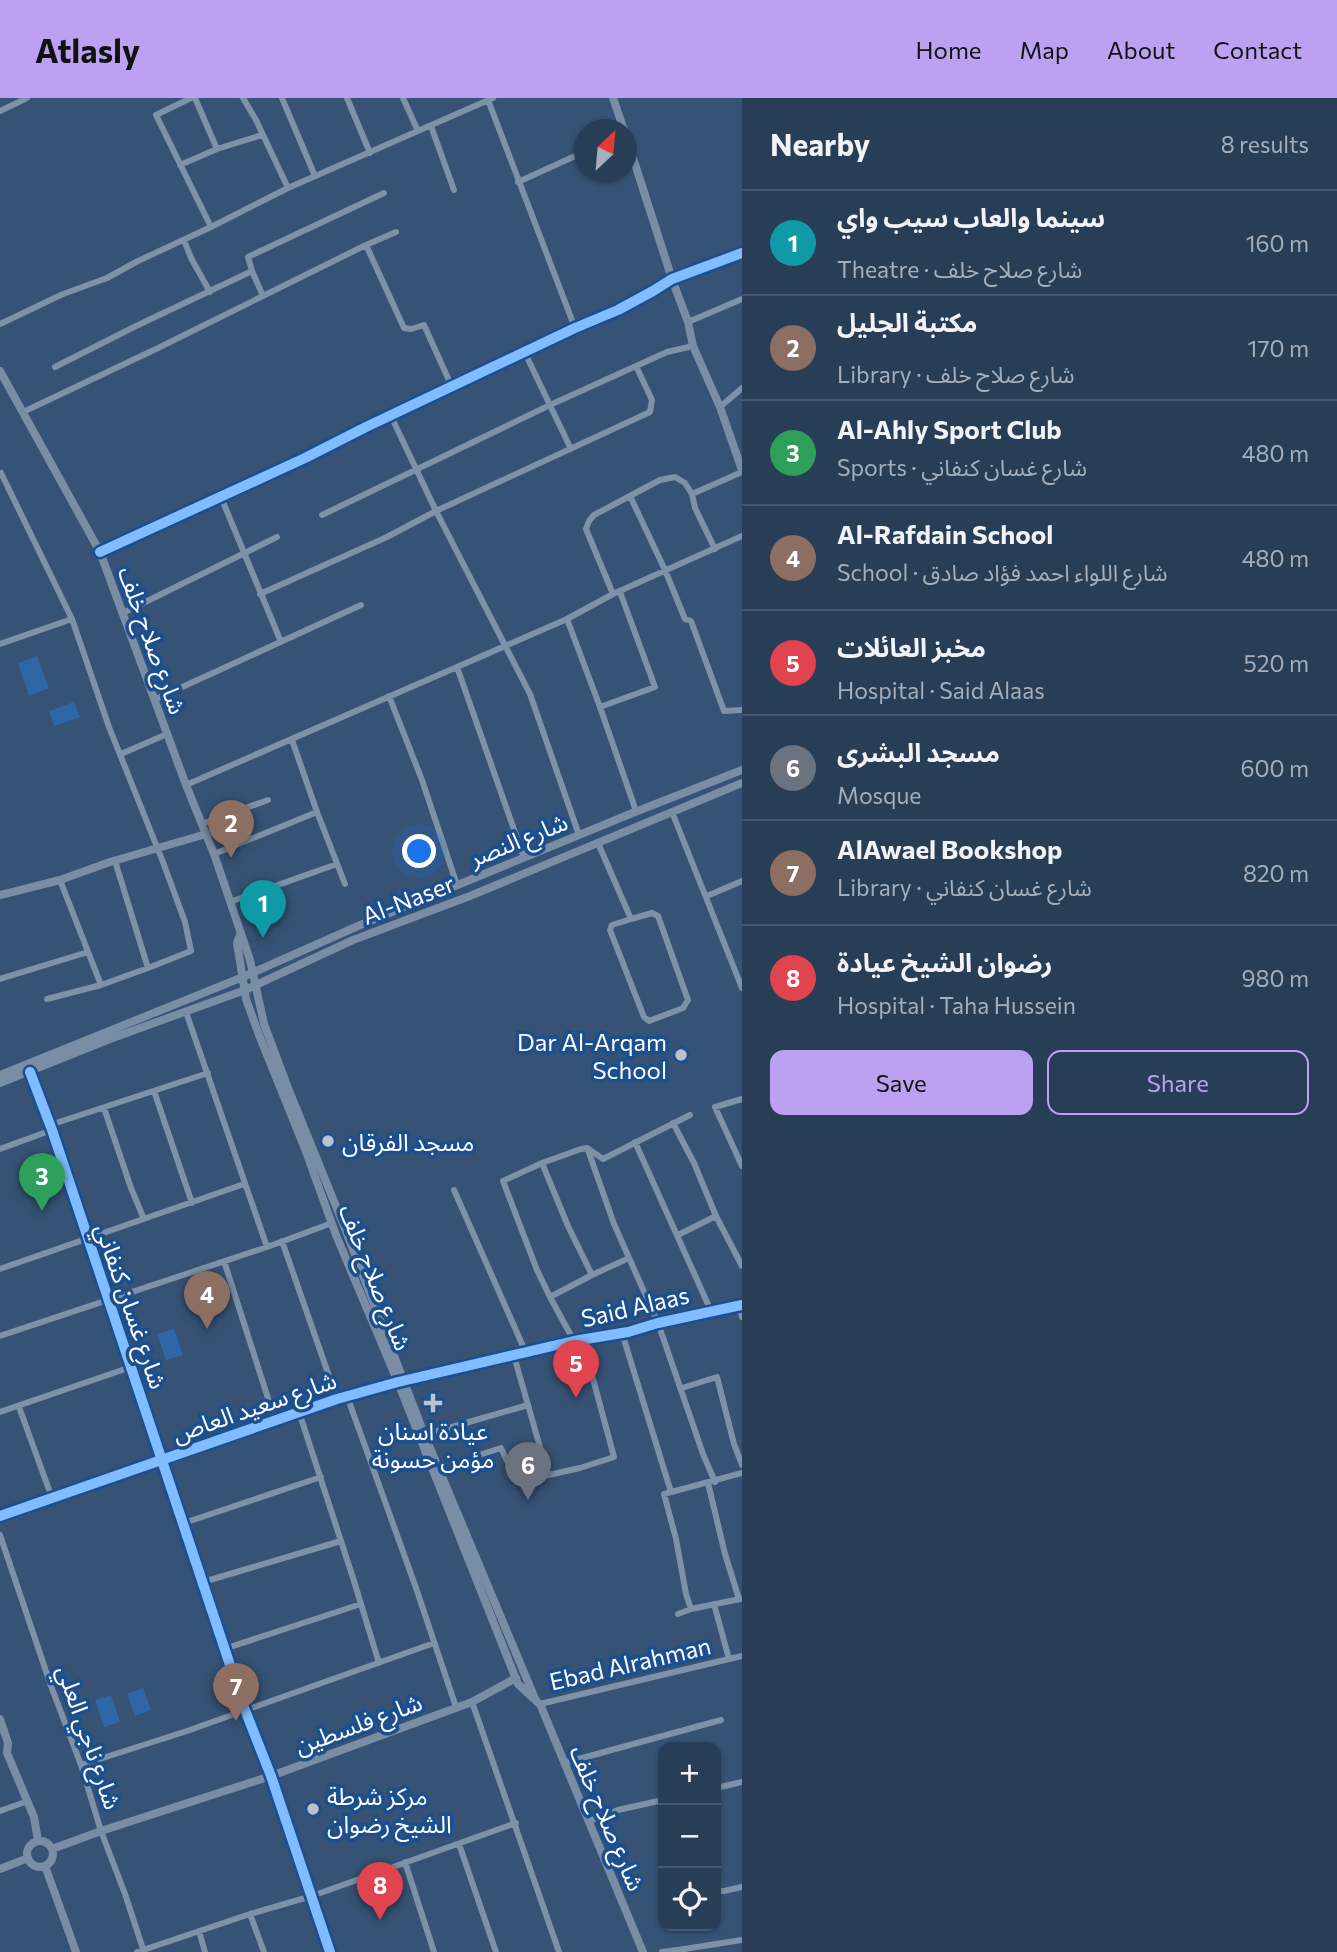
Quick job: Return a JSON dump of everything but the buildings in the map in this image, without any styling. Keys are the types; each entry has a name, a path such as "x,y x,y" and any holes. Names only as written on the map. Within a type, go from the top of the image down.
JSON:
{"main road":[{"path":"612,98 620,119"},
{"path":"637,170 688,322 693,346 720,407 742,471"},
{"name":"شارع صلاح خلف","path":"0,371 100,552 214,854 250,960 264,1024 518,1684 538,1702"},
{"name":"شارع النصر","path":"0,1075 253,973 358,926 636,811 742,770"},
{"name":"Al-Naser","path":"245,990 354,940 470,896 742,783"},
{"path":"2,896 206,834"},
{"name":"شارع صلاح خلف","path":"240,935 237,943 246,999 332,1223 643,1952"},
{"path":"0,1083 245,990"},
{"name":"شارع سعيد العاص","path":"164,1459 337,1399 401,1382"},
{"name":"شارع فلسطين","path":"52,1849 271,1776 472,1702 516,1678"},
{"path":"0,1719 8,1743 3,1754 28,1801 34,1816 38,1841"},
{"path":"38,1841 47,1843 52,1849 52,1858 45,1866 35,1866 28,1858 28,1848 38,1841"},
{"path":"0,1869 28,1858"},
{"path":"45,1866 76,1952"}],"street":[{"path":"0,111 27,98"},
{"path":"211,228 156,116 193,98 217,149"},
{"path":"243,98 288,188"},
{"path":"282,98 315,176"},
{"path":"347,98 370,153"},
{"path":"403,98 418,131"},
{"path":"466,98 470,108"},
{"path":"0,324 63,294 107,278 288,188 490,99 575,328"},
{"path":"430,126 454,190"},
{"path":"180,165 217,149 262,135"},
{"path":"519,182 574,157"},
{"path":"263,296 248,257 384,192"},
{"path":"23,412 396,232"},
{"path":"184,240 209,292"},
{"path":"366,245 404,328 424,325 452,387"},
{"path":"100,552 221,498 575,328 618,310 672,279 742,253"},
{"path":"55,366 252,271"},
{"path":"688,322 742,299"},
{"path":"322,515 550,405 667,352 693,346"},
{"path":"525,353 571,449"},
{"path":"260,594 650,412 652,400 636,366"},
{"path":"720,407 742,388"},
{"path":"391,416 436,511 530,694 579,835"},
{"path":"692,494 742,471"},
{"path":"1,474 72,619 109,727 185,922 191,951 101,985 47,999"},
{"path":"600,707 655,687 586,529 589,521 594,515 660,480 675,477 685,483 692,494 695,508 715,549"},
{"path":"630,496 685,619 691,621 724,711 742,710"},
{"path":"221,498 281,642"},
{"path":"186,785 567,619 616,593 742,536"},
{"path":"123,614 277,537"},
{"path":"154,700 360,605"},
{"path":"0,644 72,619"},
{"path":"567,619 636,811"},
{"path":"457,667 524,858"},
{"path":"388,696 422,780 457,885"},
{"path":"121,754 167,734"},
{"path":"292,740 345,884"},
{"path":"201,824 268,800"},
{"path":"214,854 317,812"},
{"path":"672,812 742,988"},
{"path":"598,843 631,919"},
{"path":"115,861 148,968"},
{"path":"230,902 337,864"},
{"path":"60,880 101,985"},
{"path":"707,896 742,881"},
{"path":"652,913 658,916 688,1000 683,1008 649,1021 644,1017 610,930 612,925 631,919 652,913"},
{"path":"0,979 88,952"},
{"path":"186,1012 267,1247"},
{"name":"شارع غسان كنفاني","path":"30,1072 164,1459 244,1710 271,1776 330,1952"},
{"path":"0,1149 104,1108 208,1073"},
{"path":"153,1091 192,1203"},
{"path":"742,1100 715,1107 742,1166"},
{"path":"104,1108 144,1219"},
{"path":"587,1148 603,1159 690,1115"},
{"path":"673,1123 742,1266"},
{"path":"635,1142 711,1311"},
{"path":"476,1456 501,1448 517,1482 580,1468 614,1457 592,1375 577,1341 550,1297 537,1269 503,1181 542,1163 587,1148"},
{"path":"587,1148 614,1224 658,1323 682,1388 711,1482 725,1554 740,1599 678,1614"},
{"path":"542,1163 592,1275"},
{"path":"0,1269 244,1184"},
{"path":"454,1190 526,1353"},
{"path":"678,1235 716,1216"},
{"path":"0,1336 332,1223"},
{"path":"282,1241 337,1399"},
{"path":"550,1297 629,1258"},
{"path":"225,1261 275,1420"},
{"path":"740,1306 742,1317"},
{"name":"Said Alaas","path":"401,1382 740,1306"},
{"path":"622,1333 671,1492"},
{"path":"514,1356 548,1475"},
{"path":"0,1412 131,1367"},
{"path":"682,1388 717,1377 742,1465"},
{"path":"347,1396 456,1707"},
{"path":"424,1435 528,1405"},
{"path":"19,1407 52,1498"},
{"path":"299,1412 379,1663"},
{"name":"شارع سعيد العاص","path":"0,1516 164,1459"},
{"path":"691,1609 664,1494 742,1474"},
{"path":"184,1523 321,1477"},
{"name":"شارع ناجي العلي","path":"0,1535 125,1894 141,1951"},
{"path":"204,1582 341,1541"},
{"path":"224,1649 361,1604"},
{"name":"Ebad Alrahman","path":"714,1604 729,1659"},
{"path":"80,1765 187,1731 434,1643"},
{"name":"Ebad Alrahman","path":"538,1702 742,1656"},
{"path":"472,1702 559,1952"},
{"path":"564,1763 721,1720"},
{"path":"721,1787 742,1782"},
{"path":"0,1811 28,1801"},
{"path":"589,1821 618,1810 658,1801"},
{"path":"141,1951 312,1896 516,1823"},
{"path":"459,1844 496,1952"},
{"path":"405,1862 434,1952"},
{"path":"721,1891 742,1886"},
{"path":"250,1914 264,1952"},
{"path":"198,1931 205,1952"},
{"path":"662,1952 742,1940"}],"shaded area":[{"path":"37,656 49,688 29,696 18,663"},
{"path":"74,702 80,717 54,726 49,711"},
{"path":"174,1329 183,1355 166,1360 157,1334"},
{"path":"143,1688 151,1710 135,1716 127,1694"},
{"path":"111,1695 120,1722 104,1727 95,1700"}],"cycle path":[{"path":"100,552 618,310 672,279 742,253"},
{"path":"30,1072 52,1130 245,1710 271,1776 330,1952"},
{"path":"0,1516 337,1399 574,1341 628,1332 742,1305"}],"place":[{"name":"مكتبة الجليل","path":"231,858"},
{"name":"سينما والعاب سيب واي","path":"263,938"},
{"name":"Dar Al-Arqam School","path":"681,1055"},
{"name":"مسجد الفرقان","path":"328,1141"},
{"name":"Al-Ahly Sport Club","path":"42,1211"},
{"name":"Al-Rafdain School","path":"207,1329"},
{"name":"مخبز العائلات","path":"576,1398"},
{"name":"عيادة اسنان مؤمن حسونة","path":"433,1403"},
{"name":"مسجد البشرى","path":"528,1500"},
{"name":"AlAwael Bookshop","path":"236,1721"},
{"name":"مركز شرطة الشيخ رضوان","path":"313,1809"},
{"name":"رضوان الشيخ عيادة","path":"380,1920"}]}
